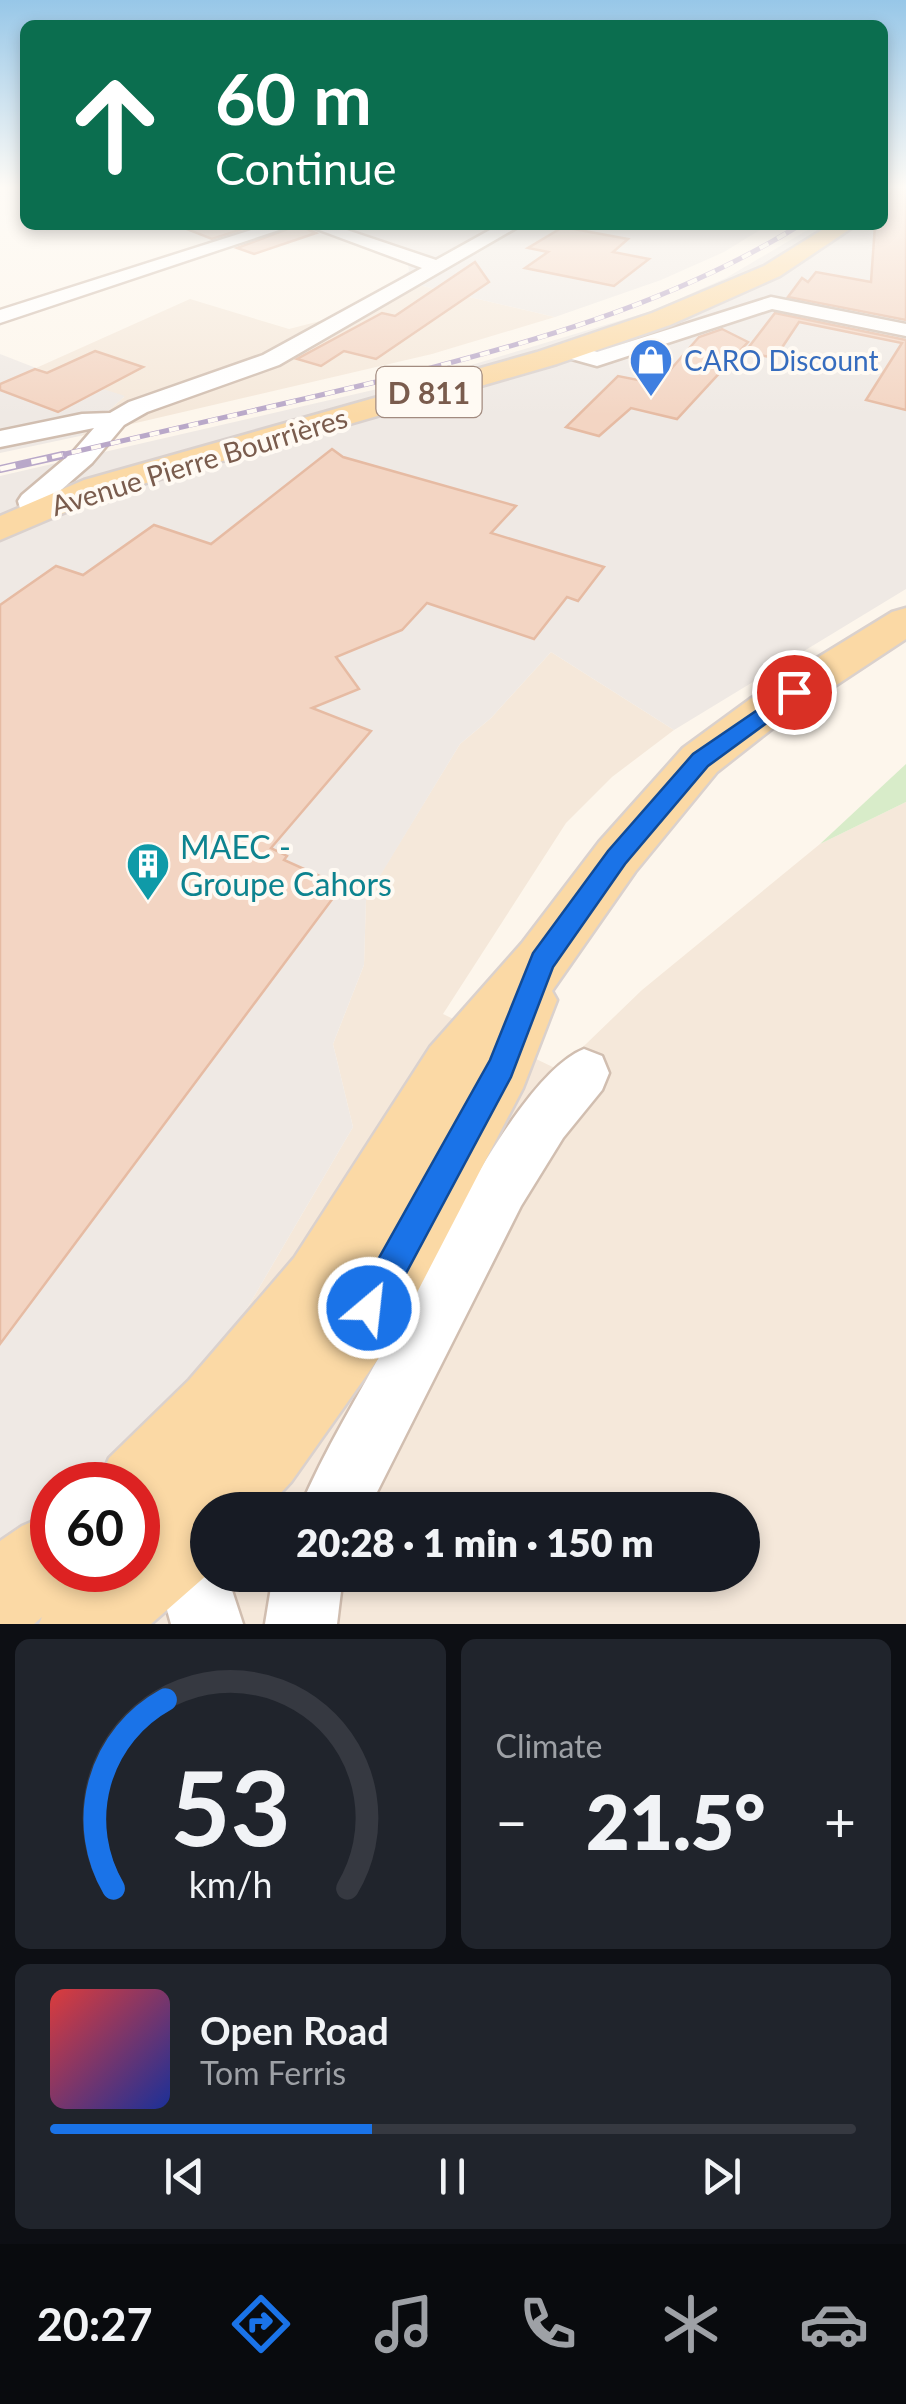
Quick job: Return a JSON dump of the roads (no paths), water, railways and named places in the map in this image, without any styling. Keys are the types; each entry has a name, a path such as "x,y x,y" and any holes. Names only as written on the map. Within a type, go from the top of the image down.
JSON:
{"main road":[{"name":"Avenue Pierre Bourrières","path":"0,529 96,487 569,351 724,294 782,264"},
{"path":"160,1532 262,1453 369,1308 501,1067 542,961 617,858 700,760 766,710 906,622"},
{"path":"0,1595 30,1586"}],"street":[{"path":"0,317 165,264"},
{"path":"429,264 438,267"},
{"path":"33,513 32,501 39,491 83,457 114,420 138,407 271,360 444,264"},
{"path":"569,351 597,360 771,304 906,330"},
{"path":"0,440 82,420 114,420"},
{"path":"83,457 84,476 96,487"},
{"path":"341,1492 502,1186 545,1120 584,1073"},
{"path":"160,1579 207,1624"},
{"path":"301,1624 306,1592"}],"railway":[{"path":"52,457 489,352 649,300 729,264"},
{"path":"0,469 63,455"}],"place":[{"name":"CARO Discount","path":"651,398"},
{"name":"MAEC - Groupe Cahors","path":"148,902"}]}
